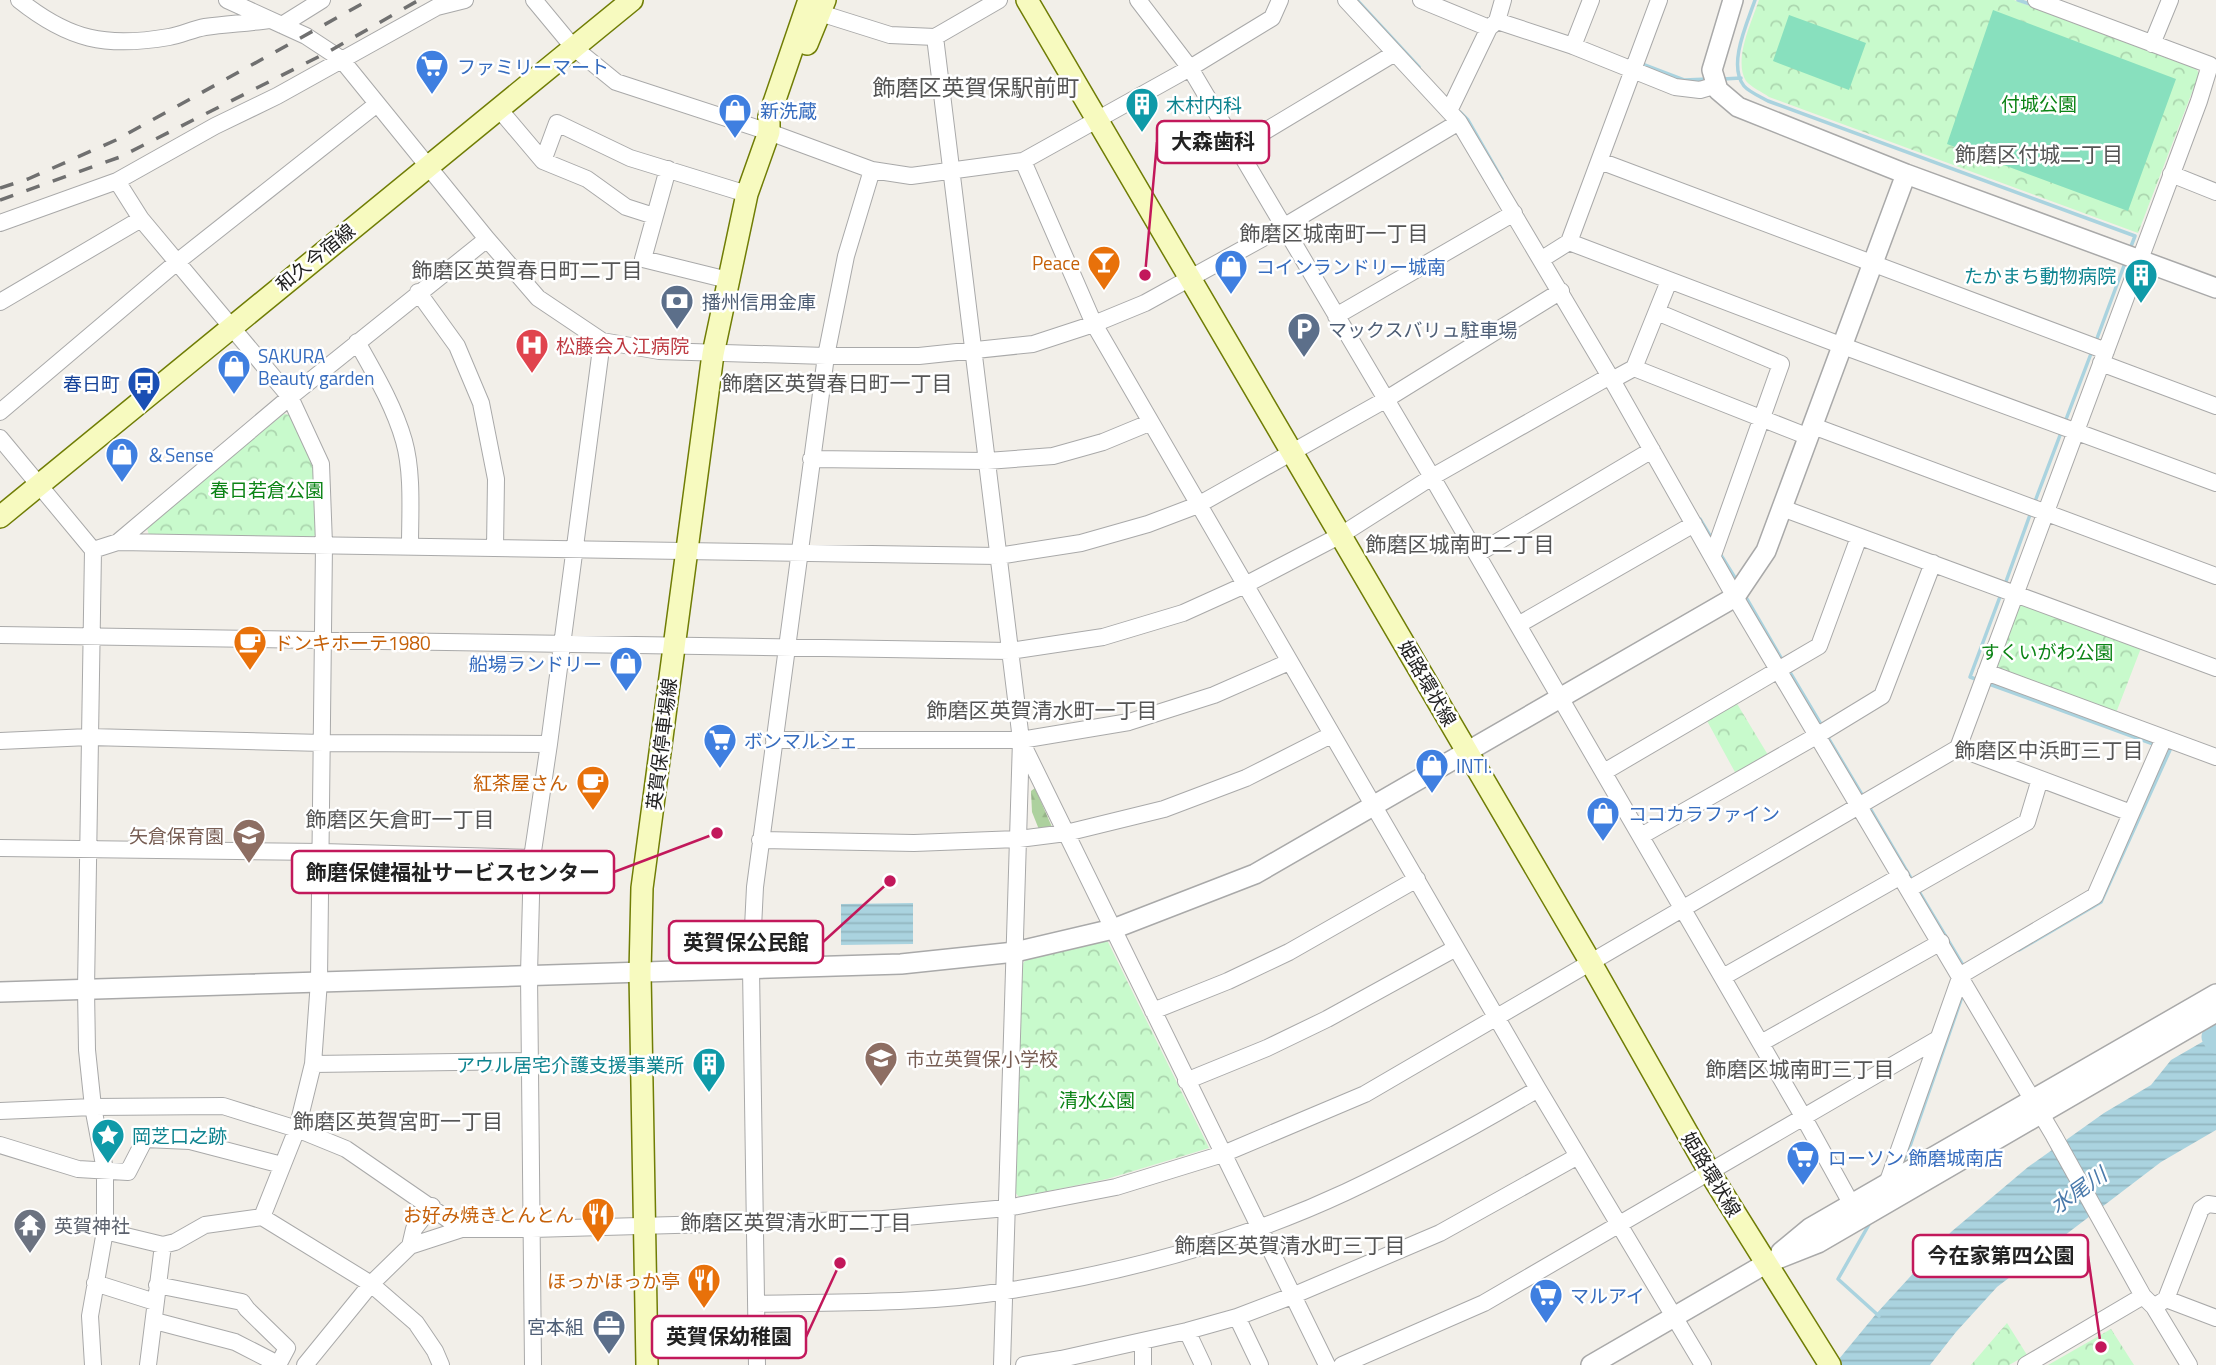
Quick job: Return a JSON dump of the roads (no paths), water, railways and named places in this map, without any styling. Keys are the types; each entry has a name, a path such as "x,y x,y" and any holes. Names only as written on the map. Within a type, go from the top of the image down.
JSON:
{"main road":[{"name":"和久今宿線","path":"0,517 632,0"},
{"name":"姫路環状線","path":"1027,0 1591,963 1710,1173 1828,1362"},
{"name":"英賀保停車場線","path":"647,1365 640,973 642,888 713,354 747,194 769,132 769,117 813,3"}],"street":[{"path":"19,0 37,15 85,39 124,42 170,37 204,27 277,23 322,0"},
{"path":"227,0 306,36 341,59 538,298 602,341 659,351 826,356 919,356 1033,344 1094,324 1191,280 1283,227 1454,117 1503,0"},
{"path":"0,223 117,181 215,126 277,96 437,6 465,0"},
{"path":"534,0 573,47 615,82 769,132 872,170 911,176 1023,161 1190,68 1272,18 1280,0"},
{"path":"813,3 890,35 935,37 999,0"},
{"path":"1138,0 1190,68 1604,772 1852,1205"},
{"path":"1346,0 1454,117 1514,213 1735,597 1961,975 2101,1217 2155,1301 2189,1365"},
{"path":"1422,0 1493,24 1573,46 1686,90 1700,90 1717,85"},
{"path":"1573,46 1591,0"},
{"path":"1542,259 1569,242 1659,0"},
{"path":"1733,0 1712,70 1718,90 1738,107 1906,174 2216,288"},
{"path":"305,1365 371,1284 410,1246 462,1229 883,1219 1007,1208 1116,1187 1223,1154 1365,1094 1958,748 2213,58 2152,44 2036,0"},
{"path":"2152,44 2170,0"},
{"path":"935,37 1021,740 1002,1365"},
{"path":"1237,148 1395,52"},
{"path":"2199,101 2216,107"},
{"path":"0,412 177,262 377,104"},
{"path":"499,109 543,161 587,179 626,207 654,216"},
{"path":"543,161 557,123 631,158 747,194"},
{"path":"1023,161 1094,324 1149,423 1538,1089 1703,1365"},
{"path":"1600,161 1873,262 2216,406"},
{"path":"668,169 643,259 728,280"},
{"path":"757,1365 751,968 755,887 826,356 846,256 872,170"},
{"path":"0,992 901,964 1015,952 1113,929 1255,874 1735,597 1766,551 1906,174"},
{"path":"2171,174 2216,192"},
{"path":"117,181 141,219 290,397 321,464 324,544 322,852 319,981 313,1064 297,1129 262,1217"},
{"path":"1336,316 1514,213"},
{"path":"0,302 141,219"},
{"path":"118,542 290,397 487,239"},
{"path":"1569,242 2216,483"},
{"path":"0,635 1010,652 1103,637 1183,612 1245,585 1341,535 1432,477 1611,378 1634,368 1669,281"},
{"path":"93,550 118,542 998,556 1082,543 1148,524 1198,505 1385,400 1560,291"},
{"path":"418,292 457,346 481,403 496,479 495,548"},
{"path":"1657,312 1781,364 1713,555"},
{"path":"533,1365 528,974 532,858 602,341"},
{"path":"357,342 384,390 404,443 410,496 410,546"},
{"path":"1634,368 1761,420 1811,431 2046,512 2216,576"},
{"path":"811,459 987,461 1052,456 1103,442 1149,423"},
{"path":"0,438 93,550 87,1050 93,1107 105,1170 105,1231 90,1316 93,1365"},
{"path":"1477,554 1652,450"},
{"path":"1782,508 2216,668"},
{"path":"1518,625 1694,524"},
{"path":"1604,772 1819,646 1860,537"},
{"path":"1641,836 1882,696 1933,563"},
{"path":"774,740 1021,740 1129,722 1214,695 1289,662"},
{"path":"1986,672 2216,757"},
{"path":"760,840 914,843 1019,839 1066,833 1164,809 1246,778 1331,735"},
{"path":"0,741 89,737 323,743 549,744"},
{"path":"1886,1184 1961,975 2095,896 2164,738"},
{"path":"1021,740 1327,1365"},
{"path":"1958,748 2131,813"},
{"path":"1723,977 2027,822 2040,779"},
{"path":"0,848 532,858"},
{"path":"1153,1012 1289,952 1417,879"},
{"path":"1761,1043 1941,942"},
{"path":"1186,1081 1267,1048 1326,1019 1456,948"},
{"path":"1767,1263 1818,1242 2216,994"},
{"path":"1591,1365 1767,1263 1810,1228 1886,1184 2216,1012"},
{"path":"1342,1365 1483,1303 1936,1040"},
{"path":"313,1064 530,1061"},
{"path":"757,1304 914,1299 1004,1292 1134,1266 1260,1227 1345,1193 1456,1137 1538,1089"},
{"path":"0,1111 223,1106 297,1129 346,1149 462,1229"},
{"path":"0,1145 78,1169 128,1172 145,1139 190,1141 282,1165"},
{"path":"1024,1365 1112,1357 1143,1341 1237,1317 1440,1233 1578,1156"},
{"path":"2026,1365 2155,1301 2202,1209 2208,1204 2216,1205"},
{"path":"410,1246 414,1229 432,1206"},
{"path":"105,1231 163,1245 205,1224 262,1217 371,1284 416,1323 441,1365"},
{"path":"148,1365 163,1245"},
{"path":"95,1283 155,1302"},
{"path":"155,1321 235,1342 278,1365 287,1348 242,1302 157,1285"},
{"path":"2155,1301 2216,1318"},
{"path":"1237,1317 1261,1365"},
{"path":"1187,1331 1203,1365"},
{"path":"1143,1341 1143,1365"}],"water":[{"path":"913,903 913,944 841,945 841,904"},
{"name":"水尾川","path":"2216,1034 2216,1130 2161,1162 1997,1287 1930,1365 1834,1365 1876,1314 1951,1232 2028,1167 2104,1113 2151,1085 2171,1060"}],"waterway":[{"path":"1357,0 1419,67"},
{"path":"1755,0 1738,55 1739,77 1749,90 1768,101 2135,236 2130,249"},
{"path":"2018,0 2033,5"},
{"path":"1642,64 1684,80 1708,79"},
{"path":"1723,79 1741,78"},
{"path":"1460,112 1468,120 1502,179"},
{"path":"2096,341 2125,263"},
{"path":"2065,422 2092,351"},
{"path":"2034,504 2062,430"},
{"path":"2004,587 2031,512"},
{"path":"1700,519 1712,539"},
{"path":"1719,552 1737,581"},
{"path":"1744,594 1784,663"},
{"path":"1978,680 1970,677 2001,594"},
{"path":"1788,669 1822,726"},
{"path":"1989,684 2156,745"},
{"path":"1827,736 1864,798"},
{"path":"2019,950 2101,902 2170,750 2166,749"},
{"path":"1868,805 1912,880"},
{"path":"1918,890 1964,967"},
{"path":"1903,1162 1963,994"},
{"path":"2216,1028 2213,1037 2216,1042"},
{"path":"1871,1221 1838,1279 1879,1316"}],"railway":[{"path":"0,188 28,179 116,140 369,0"},
{"path":"0,200 120,157 328,52 419,0"}],"place":[{"name":"ファミリーマート","path":"432,96"},
{"name":"木村内科","path":"1142,134"},
{"name":"新洗蔵","path":"735,140"},
{"name":"大森歯科","path":"1145,275"},
{"name":"Peace","path":"1104,292"},
{"name":"コインランドリー城南","path":"1231,296"},
{"name":"たかまち動物病院","path":"2141,305"},
{"name":"播州信用金庫","path":"677,331"},
{"name":"マックスバリュ駐車場","path":"1304,359"},
{"name":"松藤会入江病院","path":"532,375"},
{"name":"SAKURA Beauty garden","path":"234,396"},
{"name":"春日町","path":"144,413"},
{"name":"＆Sense","path":"122,484"},
{"name":"ドンキホーテ1980","path":"250,672"},
{"name":"船場ランドリー","path":"626,693"},
{"name":"ボンマルシェ","path":"720,770"},
{"name":"INTI.","path":"1432,795"},
{"name":"紅茶屋さん","path":"593,812"},
{"name":"飾磨保健福祉サービスセンター","path":"717,833"},
{"name":"ココカラファイン","path":"1603,843"},
{"name":"矢倉保育園","path":"249,865"},
{"name":"英賀保公民館","path":"890,881"},
{"name":"市立英賀保小学校","path":"881,1088"},
{"name":"アウル居宅介護支援事業所","path":"709,1094"},
{"name":"岡芝口之跡","path":"108,1165"},
{"name":"ローソン 飾磨城南店","path":"1803,1187"},
{"name":"お好み焼きとんとん","path":"598,1244"},
{"name":"英賀神社","path":"30,1255"},
{"name":"英賀保幼稚園","path":"840,1263"},
{"name":"ほっかほっか亭","path":"704,1310"},
{"name":"マルアイ","path":"1546,1325"},
{"name":"今在家第四公園","path":"2101,1347"},
{"name":"宮本組","path":"609,1356"}],"district":[{"name":"飾磨区英賀保駅前町","path":"976,87"},
{"name":"飾磨区付城二丁目","path":"2039,154"},
{"name":"飾磨区城南町一丁目","path":"1334,233"},
{"name":"飾磨区英賀春日町二丁目","path":"527,270"},
{"name":"飾磨区英賀春日町一丁目","path":"837,383"},
{"name":"飾磨区城南町二丁目","path":"1460,544"},
{"name":"飾磨区英賀清水町一丁目","path":"1042,710"},
{"name":"飾磨区中浜町三丁目","path":"2049,750"},
{"name":"飾磨区矢倉町一丁目","path":"400,819"},
{"name":"飾磨区城南町三丁目","path":"1800,1069"},
{"name":"飾磨区英賀宮町一丁目","path":"398,1121"},
{"name":"飾磨区英賀清水町二丁目","path":"796,1222"},
{"name":"飾磨区英賀清水町三丁目","path":"1290,1245"}],"park label":[{"name":"付城公園","path":"2039,103"},
{"name":"春日若倉公園","path":"267,489"},
{"name":"すくいがわ公園","path":"2047,651"},
{"name":"清水公園","path":"1097,1099"}]}
